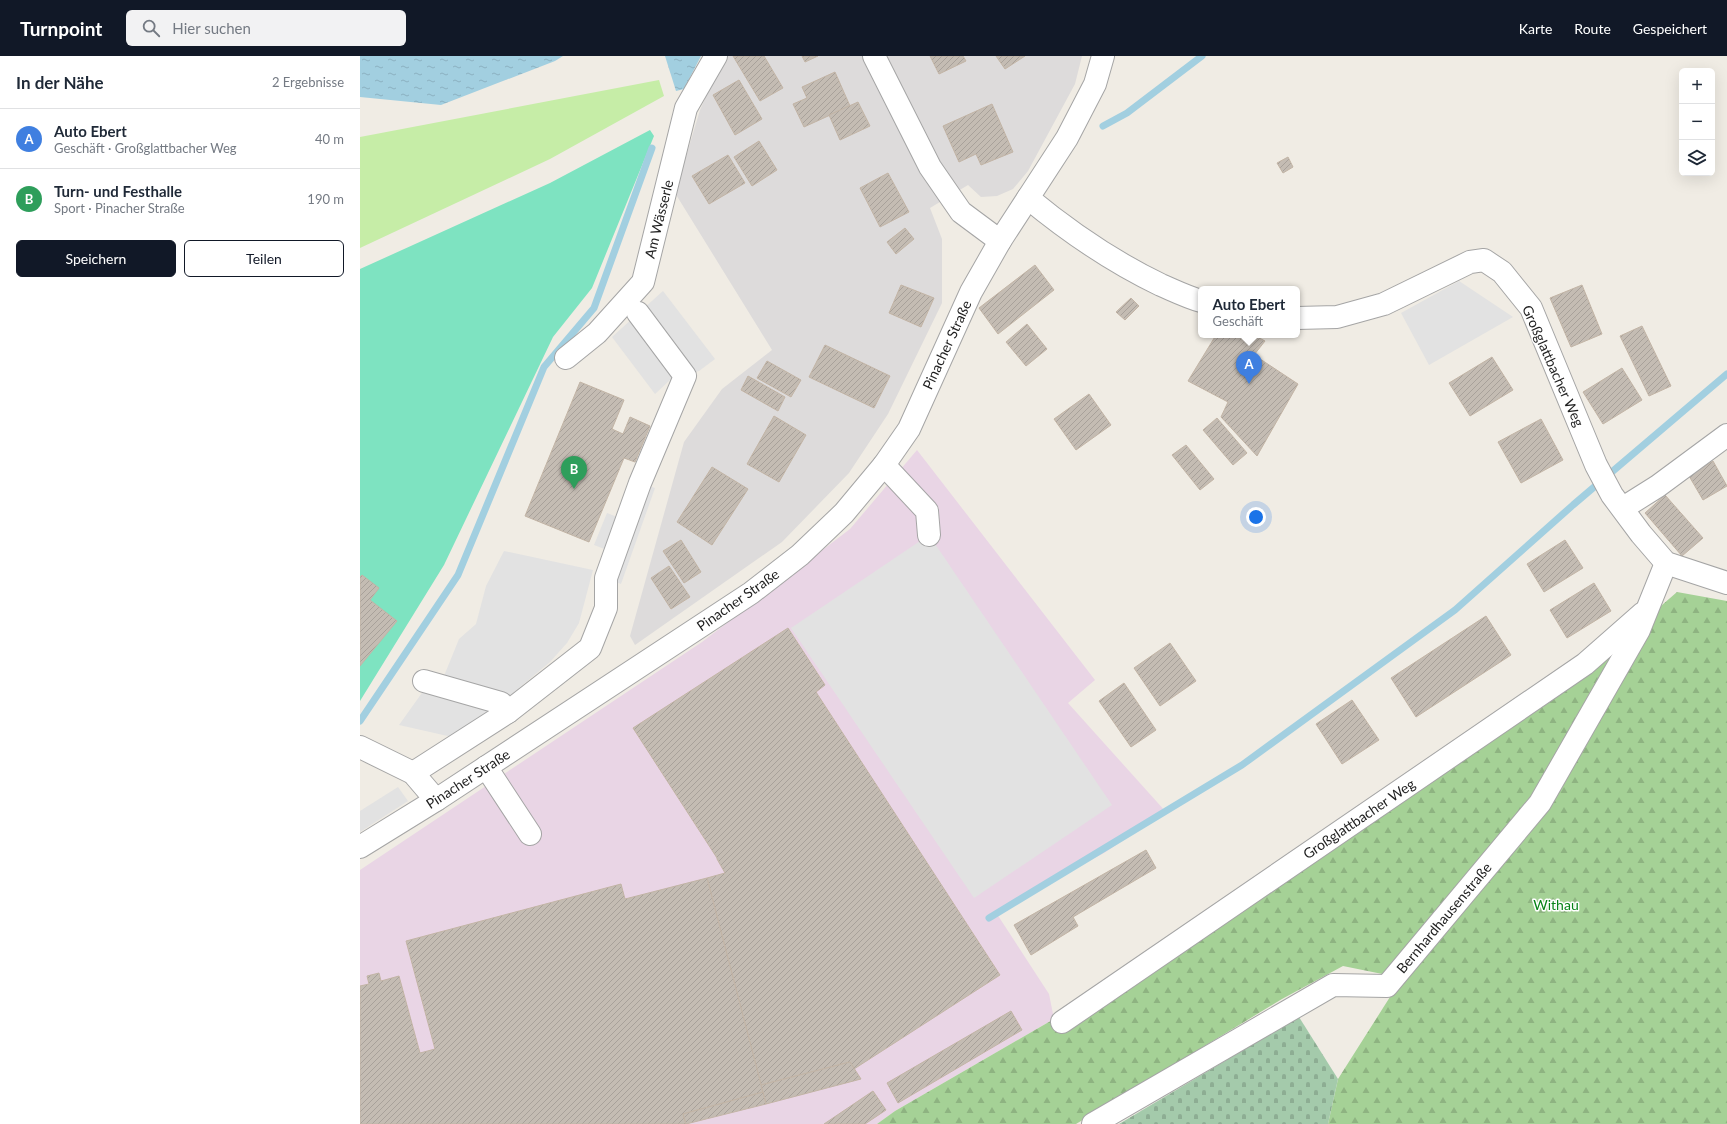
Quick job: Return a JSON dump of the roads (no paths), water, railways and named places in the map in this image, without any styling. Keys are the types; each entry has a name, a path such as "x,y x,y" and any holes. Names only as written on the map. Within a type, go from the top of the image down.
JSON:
{"street":[{"name":"Am Wässerle","path":"566,358 597,333 643,282 686,108 716,56"},
{"path":"874,56 930,167 961,212 1000,241"},
{"name":"Pinacher Straße","path":"360,848 436,800 751,593 800,555 844,513 884,465 909,429 971,292 1000,241 1067,138 1095,84 1104,56"},
{"path":"1028,198 1058,223 1102,252 1144,277 1198,300"},
{"name":"Großglattbacher Weg","path":"1300,318 1337,317 1384,304 1448,279 1470,262 1484,260 1502,272 1531,308 1596,465 1618,502 1641,534 1666,564"},
{"path":"413,773 508,712 590,648 606,608 606,578 640,483 685,376 638,313"},
{"path":"1618,502 1658,486 1727,436"},
{"path":"884,465 927,511 929,534"},
{"path":"1666,564 1722,583 1727,583"},
{"name":"Bernhardhausenstraße","path":"1093,1124 1333,985 1387,986 1540,803 1639,630 1666,564"},
{"name":"Großglattbacher Weg","path":"1062,1022 1585,664 1648,608"},
{"path":"424,681 501,703 508,712"},
{"path":"366,750 413,773 436,800"},
{"path":"486,767 530,834"}],"water":[{"path":"360,56 563,56 555,61 441,105 360,97"},
{"path":"665,56 701,56 684,89 676,91"}],"waterway":[{"path":"1103,126 1127,113 1202,56"},
{"path":"360,721 458,575 544,367 594,308 652,148"},
{"path":"989,918 1242,765 1455,610 1573,505 1727,374"}],"place":[{"name":"Auto Ebert","path":"1249,384"},
{"name":"Turn- und Festhalle","path":"574,489"}],"park label":[{"name":"Withau","path":"1556,905"}]}
